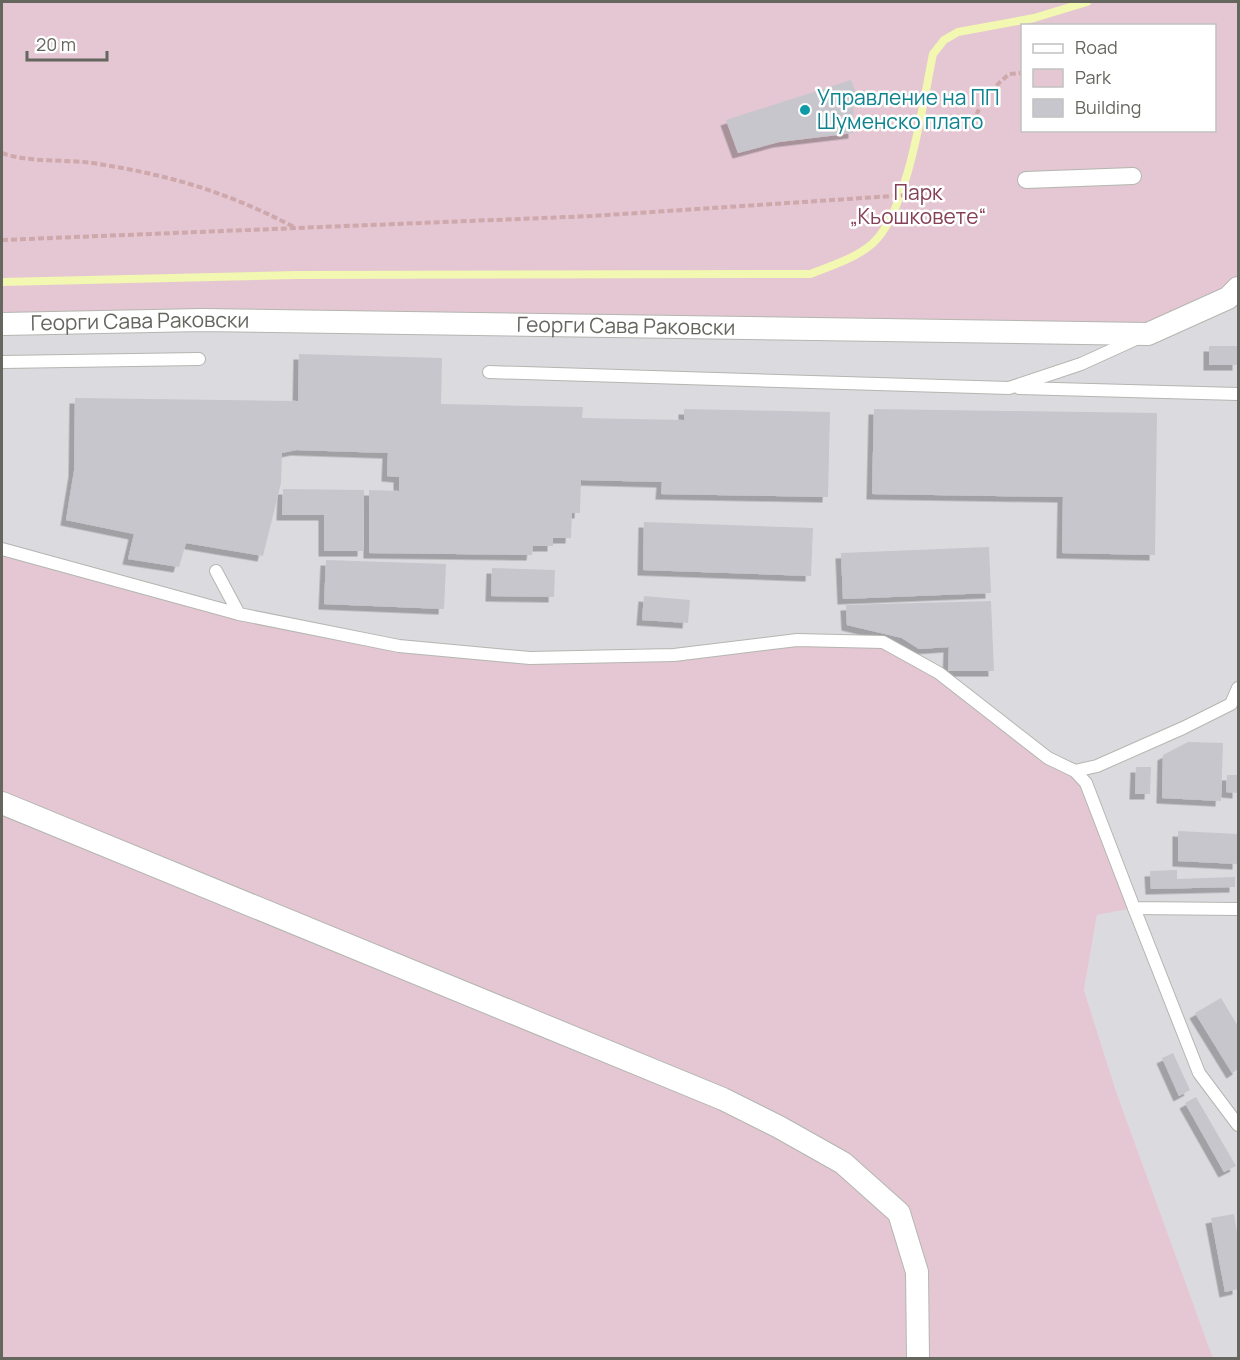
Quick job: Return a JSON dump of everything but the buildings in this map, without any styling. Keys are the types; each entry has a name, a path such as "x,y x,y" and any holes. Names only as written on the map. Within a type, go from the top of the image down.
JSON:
{"street":[{"path":"1026,180 1133,176"},
{"name":"Георги Сава Раковски","path":"2,324 202,320 1149,334 1228,298 1239,288"},
{"path":"2,803 723,1099 780,1127 843,1163 899,1213 917,1272 918,1359"}],"lane":[{"path":"1009,388 1081,364 1149,334"},
{"path":"2,362 199,359"},
{"path":"489,372 1239,394"},
{"path":"2,549 239,614 399,646 530,658 674,655 797,640 883,642 939,673 1048,758 1076,771 1086,783 1199,1073 1239,1125"},
{"path":"216,571 239,614"},
{"path":"1076,771 1097,766 1231,704 1239,688"},
{"path":"1134,908 1239,909"}],"path":[{"path":"973,123 984,97 1009,74 1021,73"},
{"path":"2,153 92,163 188,182 246,203 294,228"},
{"path":"2,240 592,216 908,195"}],"shaded area":[{"path":"1238,288 1238,1358 1213,1358 1116,1091 1084,990 1097,915 1133,908 674,655 530,658 399,646 239,614 2,549 2,324"}],"green space":[{"name":"Парк „Кьошковете“","path":"2,2 1238,2 1238,288 1148,334 2,324"},
{"path":"2,549 399,646 530,658 674,655 797,640 883,642 1075,771 1134,908 1097,915 1084,990 1116,1091 1213,1358 2,1358"}],"waterway":[{"path":"2,282 296,275 810,274 858,254 872,244 885,229 895,208 912,155 933,54 944,40 958,32 1034,18 1087,2"}],"place":[{"name":"Управление на ПП Шуменско плато","path":"805,110"}]}
